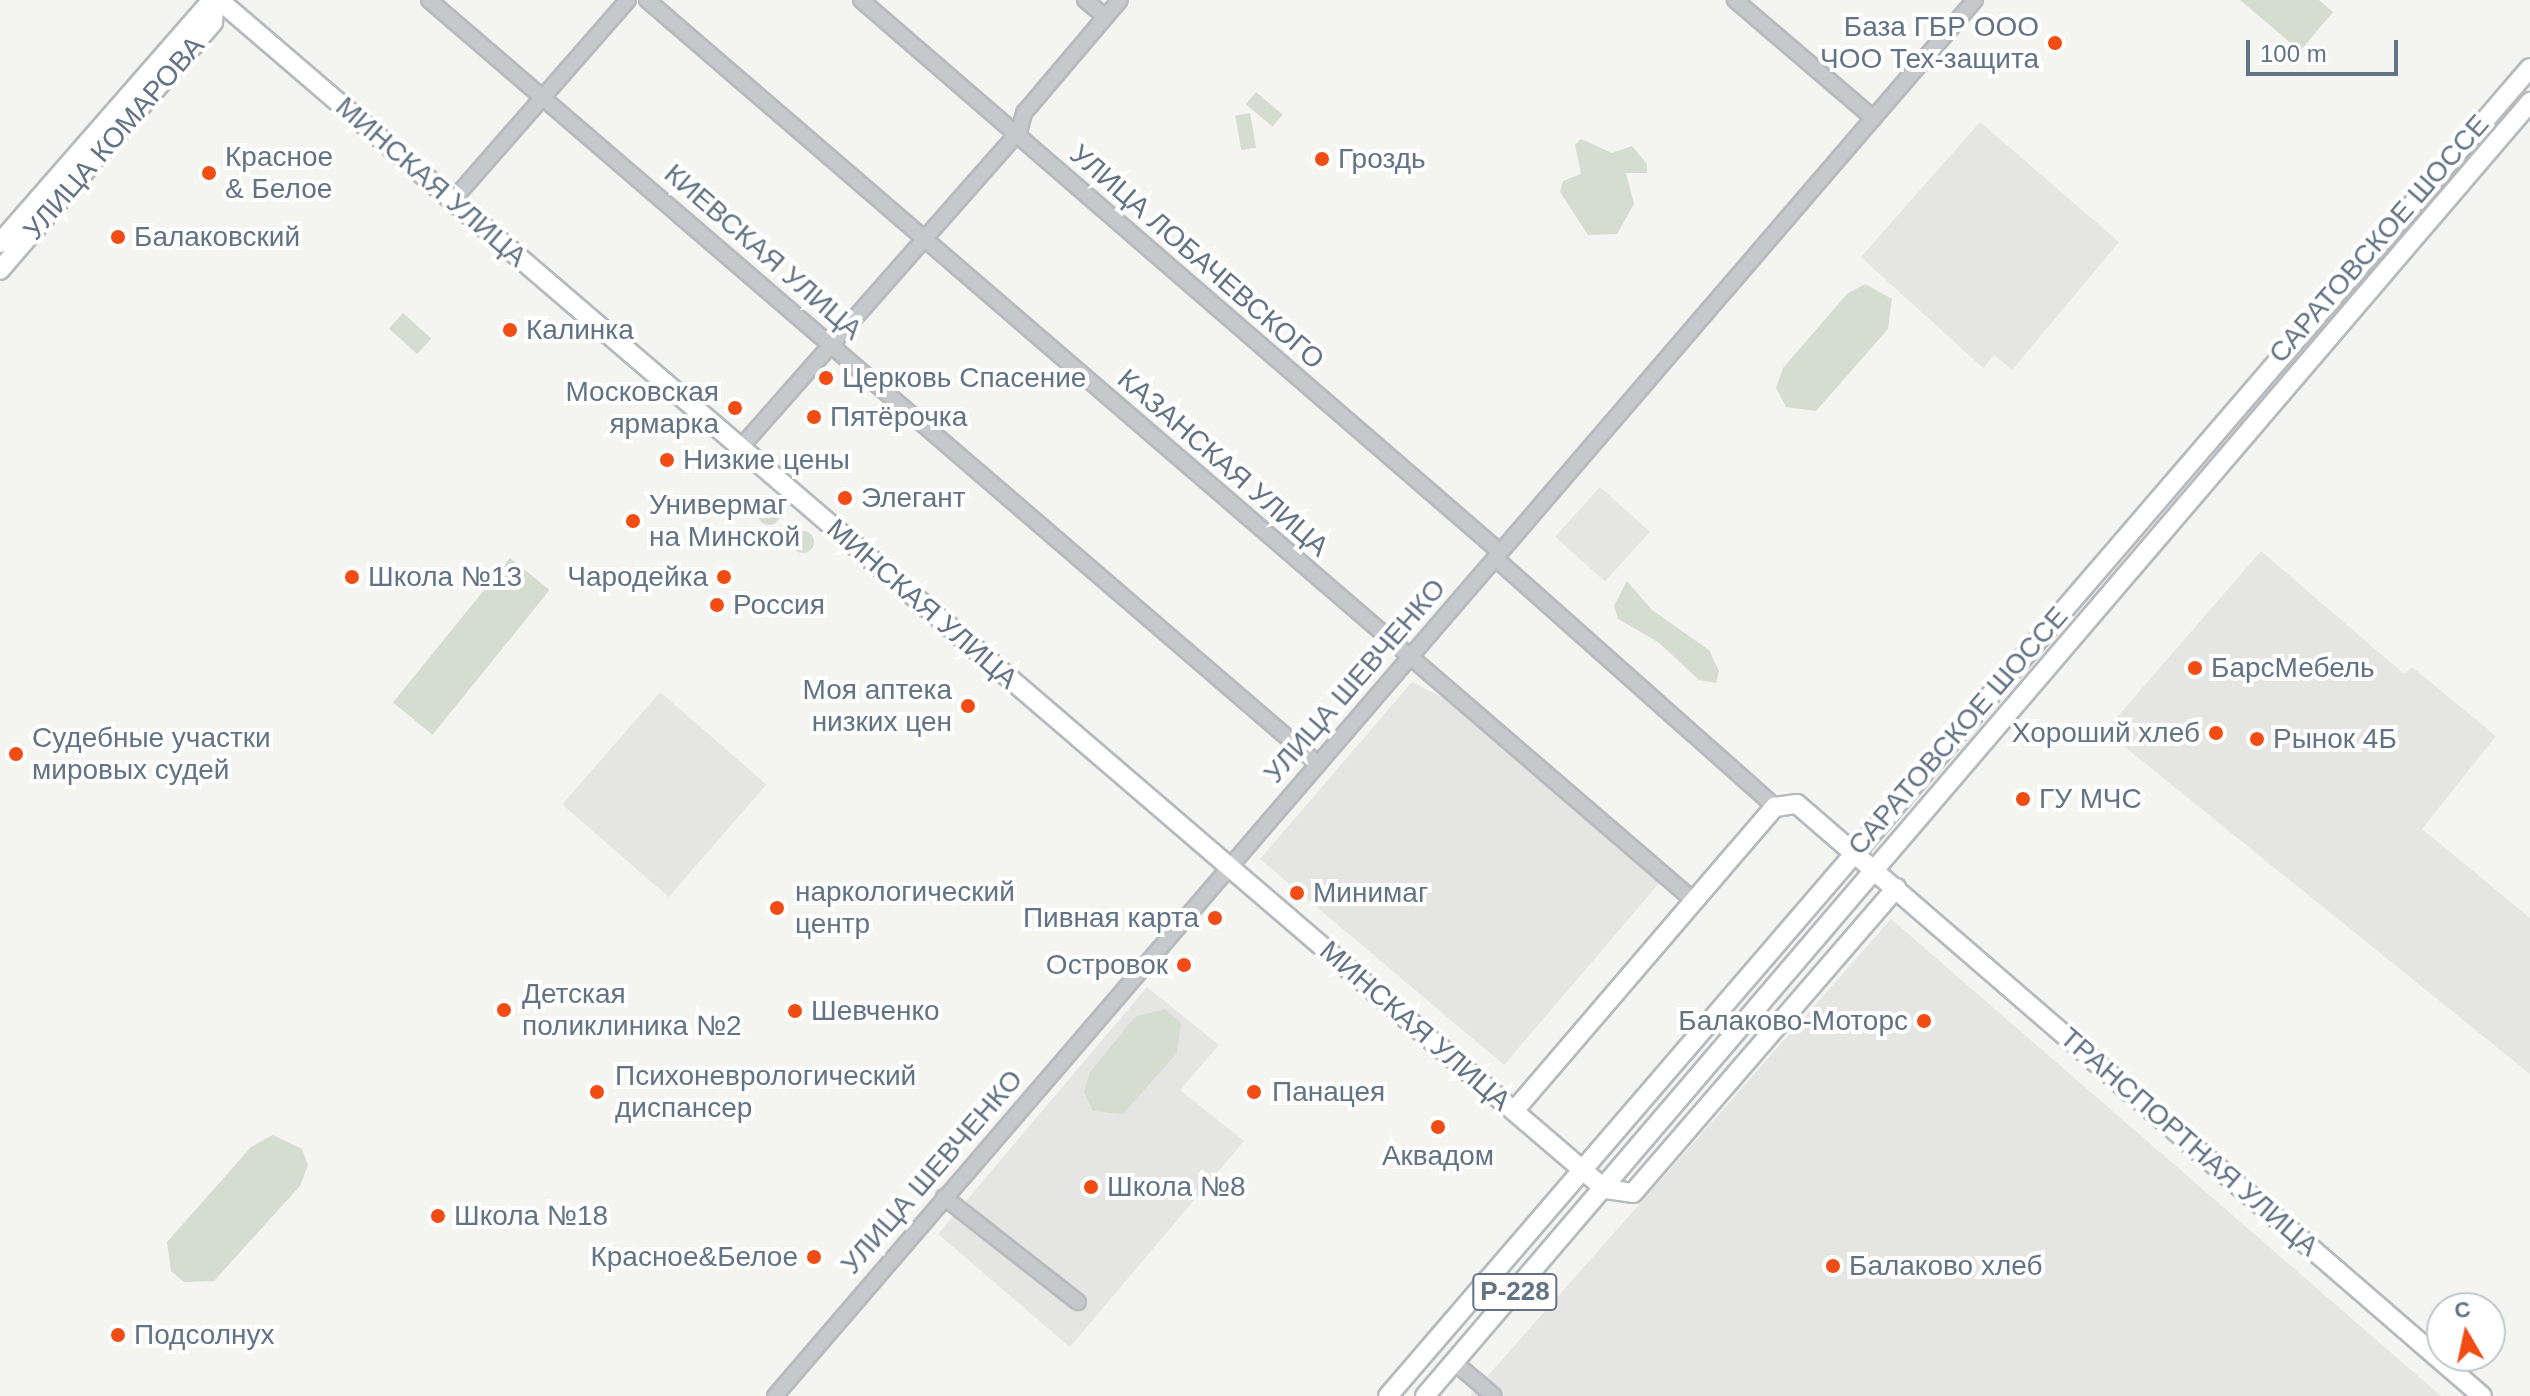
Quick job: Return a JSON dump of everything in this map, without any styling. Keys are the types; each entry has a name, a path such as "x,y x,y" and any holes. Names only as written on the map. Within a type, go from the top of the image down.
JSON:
{"main road":[{"name":"МИНСКАЯ УЛИЦА","path":"215,0 1605,1189"},
{"path":"0,243 215,0"},
{"name":"УЛИЦА КОМАРОВА","path":"0,270 213,22 215,0"},
{"name":"САРАТОВСКОЕ ШОССЕ","path":"1388,1396 2530,68"},
{"name":"САРАТОВСКОЕ ШОССЕ","path":"1425,1396 1605,1189 2530,102"},
{"path":"1514,1111 1775,807"},
{"name":"ТРАНСПОРТНАЯ УЛИЦА","path":"1775,807 1807,810 2482,1396"},
{"path":"1605,1189 1633,1193 1896,888"}],"street":[{"name":"КИЕВСКАЯ УЛИЦА","path":"429,0 1317,763"},
{"path":"452,201 628,0"},
{"name":"КАЗАНСКАЯ УЛИЦА","path":"647,0 919,238 1694,901"},
{"name":"УЛИЦА ЛОБАЧЕВСКОГО","path":"861,0 1019,132 1180,281 1498,555 1775,807"},
{"path":"1085,0 1105,17"},
{"path":"741,447 919,238 1019,132 1024,113 1120,0"},
{"path":"1735,0 1873,118"},
{"name":"УЛИЦА ШЕВЧЕНКО","path":"775,1396 1970,2"},
{"path":"1004,120 1024,113"},
{"path":"944,1197 1078,1302"},
{"path":"1454,1362 1494,1396"}],"shaded area":[{"path":"2240,0 2319,0 2333,12 2300,51"},
{"path":"1256,92 1283,114 1273,127 1246,104"},
{"path":"1250,113 1256,147 1241,150 1235,116"},
{"path":"1980,122 2119,242 2012,370 1994,355 1983,368 1861,257"},
{"path":"1581,139 1612,153 1632,146 1647,164 1647,173 1626,173 1634,204 1617,234 1588,235 1560,192 1563,181 1581,174 1575,145"},
{"path":"1865,284 1892,299 1888,329 1816,411 1786,407 1776,388 1783,368 1847,294"},
{"path":"403,313 431,338 417,354 389,329"},
{"path":"1600,487 1650,532 1605,582 1555,537"},
{"path":"765,503 773,503 780,514 773,525 765,525 758,518 758,510"},
{"path":"799,531 807,531 814,542 807,553 799,553 792,546 792,538"},
{"path":"2261,551 2404,674 2412,667 2496,736 2422,829 2530,918 2530,1074 2105,731"},
{"path":"510,558 550,590 433,735 393,703"},
{"path":"1627,581 1652,610 1709,650 1719,671 1716,683 1699,680 1658,642 1618,619 1614,606"},
{"path":"1412,682 1444,698 1661,881 1504,1065 1260,859"},
{"path":"660,692 766,785 669,897 562,804"},
{"path":"1891,919 2441,1396 1470,1396"},
{"name":"Школа №8","path":"1147,987 1219,1045 1180,1090 1244,1141 1070,1347 938,1234"},
{"path":"1165,1009 1181,1023 1177,1053 1123,1114 1093,1111 1084,1092 1090,1072 1135,1017"},
{"path":"273,1135 302,1149 308,1165 300,1186 214,1281 184,1282 171,1271 167,1242 251,1147"}],"place":[{"name":"База ГБР ООО ЧОО Тех-защита","path":"2055,43"},
{"name":"Гроздь","path":"1322,159"},
{"name":"Красное & Белое","path":"209,173"},
{"name":"Балаковский","path":"118,237"},
{"name":"Калинка","path":"510,330"},
{"name":"Церковь Спасение","path":"826,378"},
{"name":"Московская ярмарка","path":"735,408"},
{"name":"Пятёрочка","path":"814,417"},
{"name":"Низкие цены","path":"667,460"},
{"name":"Элегант","path":"845,498"},
{"name":"Универмаг на Минской","path":"633,521"},
{"name":"Школа №13","path":"352,577"},
{"name":"Чародейка","path":"724,577"},
{"name":"Россия","path":"717,605"},
{"name":"БарсМебель","path":"2195,668"},
{"name":"Моя аптека низких цен","path":"968,706"},
{"name":"Хороший хлеб","path":"2216,733"},
{"name":"Рынок 4Б","path":"2257,739"},
{"name":"Судебные участки мировых судей","path":"16,754"},
{"name":"ГУ МЧС","path":"2023,799"},
{"name":"Минимаг","path":"1297,893"},
{"name":"наркологический центр","path":"777,908"},
{"name":"Пивная карта","path":"1215,918"},
{"name":"Островок","path":"1184,965"},
{"name":"Детская поликлиника №2","path":"504,1010"},
{"name":"Шевченко","path":"795,1011"},
{"name":"Балаково-Моторс","path":"1924,1021"},
{"name":"Психоневрологический диспансер","path":"597,1092"},
{"name":"Панацея","path":"1254,1092"},
{"name":"Аквадом","path":"1438,1127"},
{"name":"Школа №8","path":"1091,1187"},
{"name":"Школа №18","path":"438,1216"},
{"name":"Красное&Белое","path":"814,1257"},
{"name":"Балаково хлеб","path":"1833,1266"},
{"name":"Подсолнух","path":"118,1335"}]}
